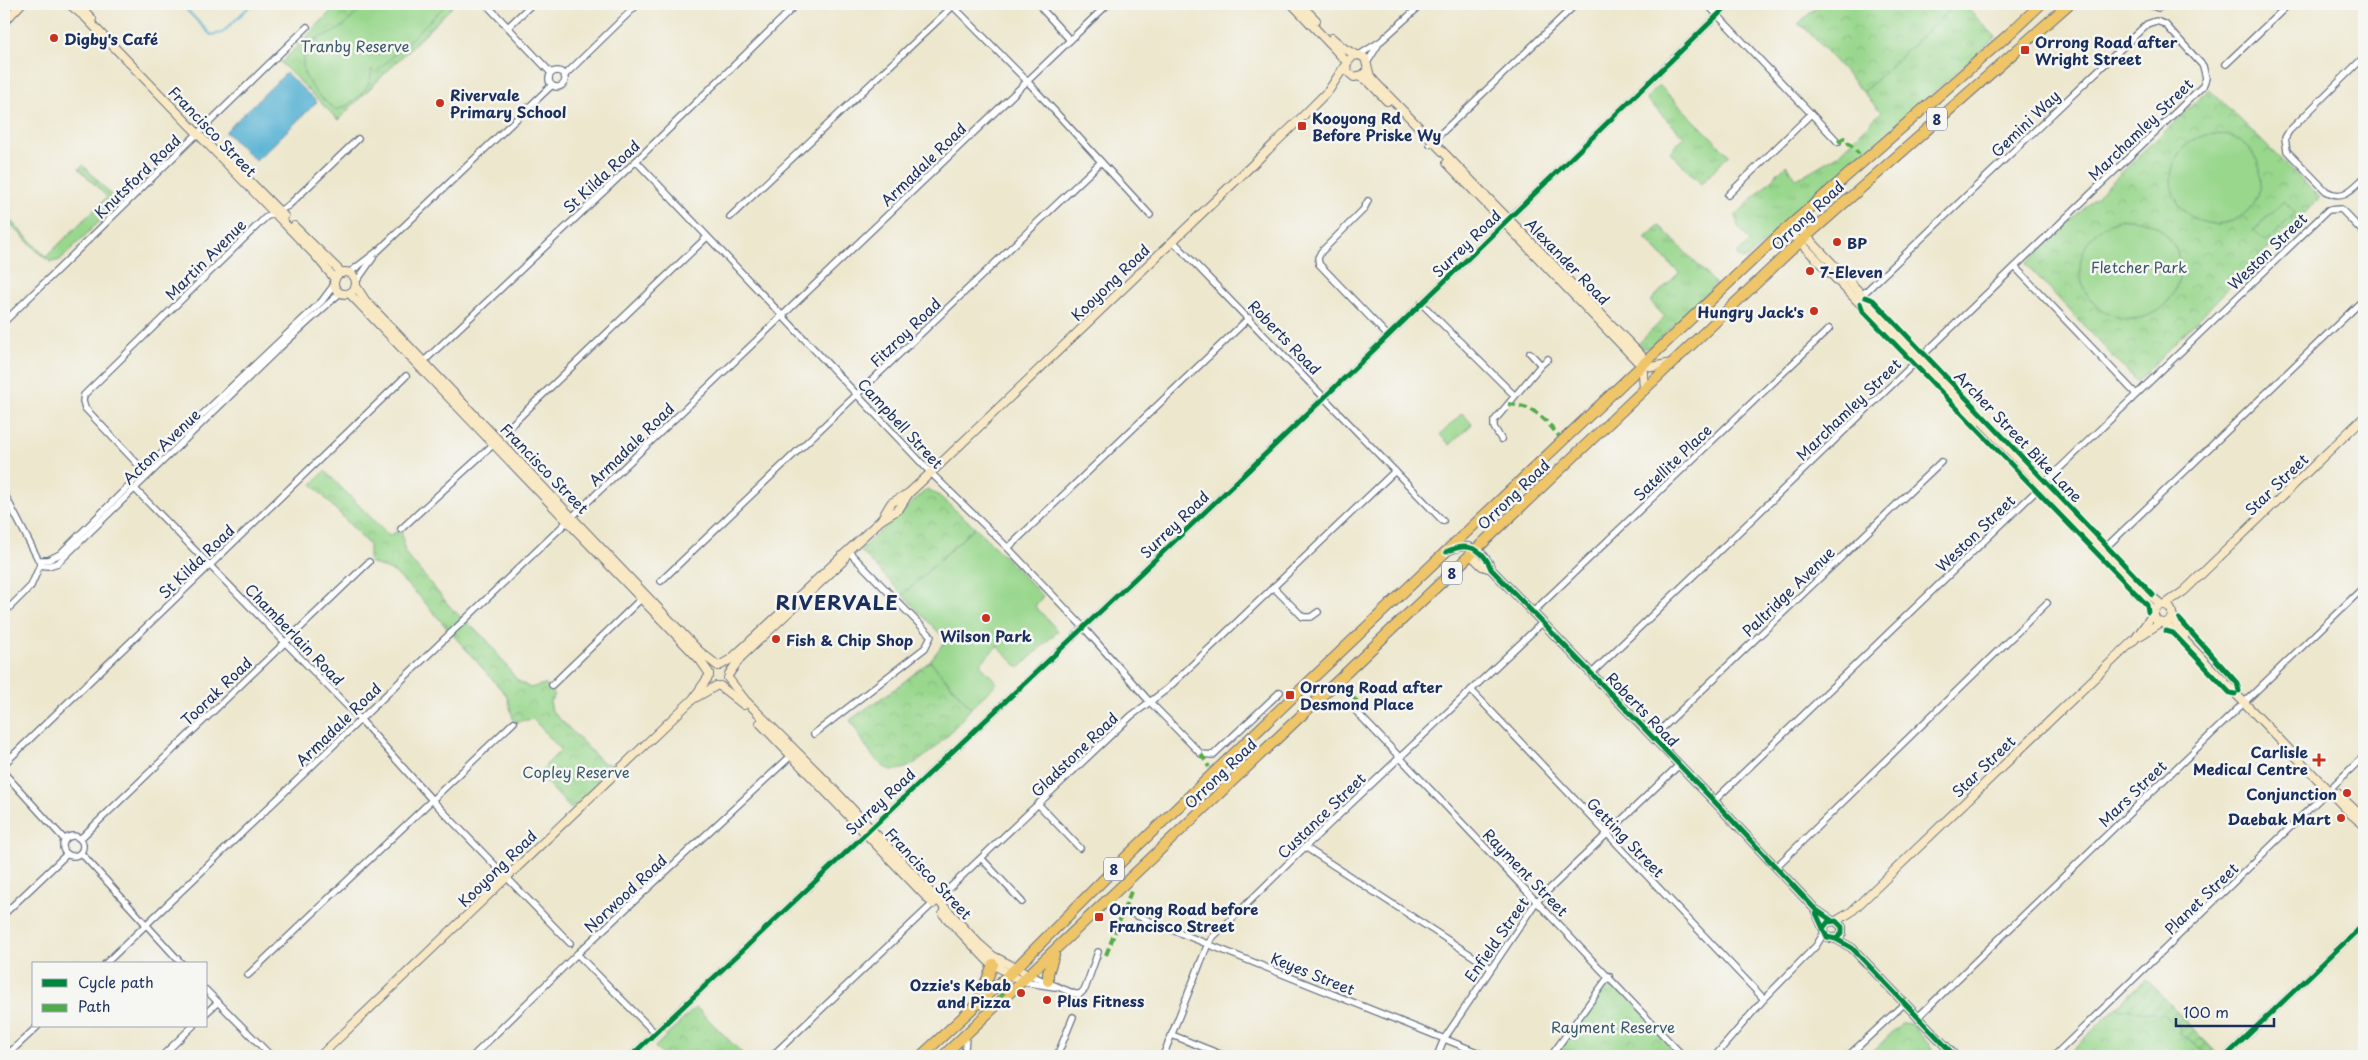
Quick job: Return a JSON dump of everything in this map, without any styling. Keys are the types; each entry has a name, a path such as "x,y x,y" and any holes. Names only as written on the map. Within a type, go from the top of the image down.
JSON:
{"highway":[{"name":"Orrong Road","path":"921,1056 1012,971 1128,855 1789,226 2041,4"},
{"name":"Orrong Road","path":"943,1056 966,1037 1803,240 2069,4"},
{"path":"1052,984 1048,973 1055,951"},
{"path":"976,1005 992,964"}],"street":[{"path":"4,22 21,4"},
{"path":"14,12 26,4"},
{"name":"Francisco Street","path":"69,4 86,18 276,212 315,255 335,282 340,293"},
{"name":"Francisco Street","path":"78,4 199,134"},
{"path":"486,4 552,73"},
{"path":"508,27 532,4"},
{"path":"552,86 560,88 564,85 565,75 638,4"},
{"name":"St Kilda Road","path":"422,363 636,161 797,4"},
{"name":"Armadale Road","path":"106,962 1108,4"},
{"path":"1292,4 1346,63 1347,70 1351,76 1360,77 1381,41"},
{"path":"1300,4 1339,44 1358,55 1368,66"},
{"path":"1346,63 1351,57 1358,55 1381,41 1422,4"},
{"path":"1431,142 1576,4"},
{"path":"1707,4 1838,142"},
{"name":"Surrey Road","path":"631,1056 867,830 1084,628 1507,221 1729,4"},
{"path":"2147,4 2158,8 2168,4"},
{"path":"2226,64 2289,4"},
{"path":"730,217 952,5 1027,81 1150,215"},
{"path":"1042,9 1070,40"},
{"name":"Gemini Way","path":"1860,297 2147,24 2156,21 2165,24 2203,66 2206,78"},
{"name":"Knutsford Road","path":"4,322 307,27"},
{"path":"2364,58 2289,131 2285,144 2287,151 2326,192 2333,196 2342,195 2350,191 2364,178"},
{"name":"Kooyong Road","path":"1329,90 1346,63"},
{"name":"Alexander Road","path":"1368,66 1375,82 1637,361 1643,364"},
{"path":"552,86 549,77 552,73 556,71 565,75"},
{"name":"Kooyong Road","path":"719,666 731,659 881,520 892,503 909,492 931,473 1329,90 1351,76"},
{"name":"Alexander Road","path":"1360,77 1369,82 1431,142"},
{"name":"Marchamley Street","path":"1591,674 2203,86 2206,78"},
{"path":"335,282 379,250 552,86"},
{"path":"1728,194 1811,114"},
{"name":"Martin Avenue","path":"146,473 85,408 84,395 266,217 288,206 358,139"},
{"name":"Campbell Street","path":"636,161 931,473 1008,548 1084,628 1149,701 1201,754 1213,755 1280,692"},
{"name":"Fitzroy Road","path":"662,581 1101,162"},
{"path":"1368,201 1363,210 1321,252 1318,258 1319,264 1388,336"},
{"name":"Weston Street","path":"1714,801 2328,210 2341,210 2364,233"},
{"name":"Francisco Street","path":"276,212 346,273 356,284 365,300 422,363 570,520 699,651 719,666"},
{"path":"1789,226 1860,297 2147,595 2170,607 2181,630 2245,701"},
{"path":"507,429 707,237"},
{"name":"Roberts Road","path":"1173,241 1443,521"},
{"path":"340,293 350,294 379,250"},
{"path":"2015,267 2136,394"},
{"name":"Acton Avenue","path":"39,563 48,566 58,563 135,489 146,473 322,302 335,282"},
{"name":"Acton Avenue","path":"39,563 60,554 340,293"},
{"name":"Francisco Street","path":"350,294 422,363"},
{"path":"2103,550 2364,299"},
{"path":"1421,303 1514,395"},
{"path":"1008,548 1248,318"},
{"name":"Satellite Place","path":"1533,612 1829,329"},
{"path":"1530,353 1541,365"},
{"path":"1502,440 1494,427 1494,421 1514,395 1548,359"},
{"path":"1644,390 1643,364 1653,367 1674,362"},
{"name":"St Kilda Road","path":"4,764 406,376"},
{"name":"Star Street","path":"2163,605 2184,592 2364,417"},
{"path":"401,529 497,442"},
{"name":"Paltridge Avenue","path":"1654,737 1940,462"},
{"name":"Gladstone Road","path":"772,1056 1149,701 1167,689 1395,471"},
{"name":"Chamberlain Road","path":"135,489 360,719 432,800 570,943"},
{"path":"4,493 39,563 37,577 31,586 4,613"},
{"path":"1446,552 1461,546 1474,552"},
{"path":"2103,550 2154,612 2155,619 2186,642 2330,789 2356,811 2362,822"},
{"path":"814,734 925,648 931,636 848,551"},
{"name":"Kooyong Road","path":"728,676 741,657 843,561 848,551"},
{"name":"Roberts Road","path":"1474,552 1488,561 1491,569 1654,737 1776,867 1814,909 1824,930 1834,939"},
{"name":"Toorak Road","path":"80,839 369,562"},
{"path":"1273,587 1303,617 1312,618 1318,612"},
{"name":"Mars Street","path":"1918,1017 2364,587"},
{"name":"Star Street","path":"2173,615 2184,592"},
{"path":"552,685 644,596"},
{"name":"Francisco Street","path":"644,596 700,660 709,674"},
{"path":"1776,867 2048,603"},
{"path":"2154,612 2163,605"},
{"name":"Star Street","path":"1824,930 1833,920 1850,912 2135,639 2154,612"},
{"path":"2162,624 2173,615"},
{"name":"Custance Street","path":"1163,1056 1208,944 1305,847 1542,623"},
{"name":"Star Street","path":"2135,639 2162,624"},
{"path":"719,666 725,668 728,676 718,686 711,682 709,674 712,668 719,666"},
{"name":"Kooyong Road","path":"320,1056 693,699 709,674"},
{"name":"Francisco Street","path":"728,676 745,700 992,964 1026,978"},
{"name":"Francisco Street","path":"718,686 733,695 794,753"},
{"name":"Kooyong Road","path":"693,699 718,686"},
{"name":"Getting Street","path":"1471,690 1607,836 1764,999"},
{"name":"Rayment Street","path":"1351,706 1683,1056"},
{"path":"248,975 514,722"},
{"name":"Norwood Road","path":"473,1056 577,954 794,753"},
{"name":"Planet Street","path":"2054,1056 2364,756"},
{"name":"Enfield Street","path":"1437,1056 1444,1039 1536,902 1679,765"},
{"path":"4,773 65,840"},
{"path":"1039,805 1080,848"},
{"path":"75,836 80,839 84,848 81,853 72,857 66,854 63,845 65,840 75,836"},
{"path":"1305,847 1491,968"},
{"path":"81,853 180,962"},
{"path":"4,914 66,854"},
{"path":"982,859 1022,902"},
{"name":"Francisco Street","path":"935,902 985,949 1012,971"},
{"name":"Roberts Road","path":"1814,909 1833,920 1842,929"},
{"name":"Star Street","path":"1834,939 1840,935 1850,912"},
{"name":"Keyes Street","path":"1130,913 1487,1056"},
{"path":"2226,1056 2364,924"},
{"path":"1842,929 1852,948 1956,1056"},
{"path":"1715,1056 1764,999 1816,946 1824,930"},
{"path":"1816,946 1834,939 1852,948"},
{"path":"1026,978 1052,984 1075,994 1083,992 1098,952"},
{"path":"577,954 655,1033"},
{"path":"1551,1056 1609,976"},
{"path":"1026,978 1052,984"},
{"path":"208,992 271,1056"},
{"path":"208,1011 218,1002"},
{"path":"1848,1056 1905,1003"},
{"path":"1057,1056 1073,1017"},
{"path":"6,1056 36,1028"},
{"path":"162,1056 191,1028"},
{"path":"1172,1036 1225,1056"},
{"path":"966,1037 965,1049 971,1056"},
{"path":"943,1056 948,1056"}],"green space":[{"name":"Tranby Reserve","path":"338,4 455,4 338,120 281,63"},
{"name":"Tranby Reserve","path":"366,4 426,4 429,8 434,4 443,4 445,6 375,73 371,69 369,82 361,95 349,104 336,110 321,97 308,81 303,63 305,53 314,41 338,30"},
{"path":"1820,4 1956,4 1863,92 1807,30 1798,24"},
{"path":"1956,4 1963,4 1996,37 1748,258 1742,259 1738,257 1737,254 1750,241 1738,227 1736,215 1786,165 1797,179 1838,155 1881,112 1863,92"},
{"path":"1659,85 1729,155 1701,184 1670,152 1684,137 1646,99"},
{"name":"Fletcher Park","path":"2209,89 2320,198 2257,259 2137,382 2026,264"},
{"path":"2207,134 2225,134 2241,141 2254,154 2261,170 2261,188 2254,204 2241,217 2225,224 2207,224 2191,217 2178,204 2171,188 2171,170 2178,154 2191,141"},
{"path":"83,165 114,198 119,195 121,200 118,202 112,201 109,212 60,260 52,262 42,256 4,217 5,208 12,211 6,216 46,257 107,197 79,169"},
{"path":"2284,201 2295,213 2266,242 2254,230"},
{"path":"2130,219 2149,223 2165,234 2176,250 2180,269 2176,288 2165,304 2149,315 2130,319 2111,315 2095,304 2084,288 2080,269 2084,250 2095,234 2111,223"},
{"path":"1659,225 1716,284 1652,346 1642,349 1637,345 1665,317 1650,301 1679,273 1645,238"},
{"path":"1462,413 1472,424 1450,445 1440,435"},
{"name":"Copley Reserve","path":"325,471 389,536 401,529 405,553 451,608 487,640 517,680 530,688 545,684 555,696 550,701 552,711 603,763 616,766 571,809 538,773 561,750 533,719 514,722 507,696 419,596 394,572 369,562 369,545 312,484"},
{"path":"927,489 938,495 975,527 903,595 860,550"},
{"name":"Wilson Park","path":"975,527 1043,596 1035,606 1058,631 1019,668 997,646 980,664 997,683 971,708 930,661 946,640 903,595"},
{"name":"Wilson Park","path":"930,661 971,708 944,739 919,761 895,770 884,767 869,751 850,720 896,688"},
{"name":"Rayment Reserve","path":"1609,976 1683,1056 1556,1056"},
{"path":"2146,979 2216,1053 2213,1056 2066,1056"},
{"path":"2146,979 2216,1053 2213,1056 2208,1056 2193,1042 2179,1033 2179,1024 2172,1023 2165,1015 2116,1008"},
{"path":"696,1007 745,1056 663,1056 655,1047"},
{"path":"1902,1023 1911,1024 1939,1056 1868,1056"}],"water":[{"path":"286,73 317,102 256,161 225,132"}],"waterway":[{"path":"181,4 211,35 222,33 252,4"}],"marked path":[{"path":"1838,142 1844,138 1859,154"},
{"path":"1508,404 1532,410 1548,423 1559,436"},
{"path":"1342,689 1358,702 1355,711"},
{"path":"1201,754 1209,767"},
{"path":"1106,955 1132,889"},
{"path":"1000,997 1004,992"}],"cycle path":[{"path":"631,1056 1248,471 1729,4"},
{"name":"Archer Street Bike Lane","path":"1865,297 1873,300 2153,595"},
{"path":"1860,303 1863,311 2147,605 2148,612"},
{"path":"1446,552 1460,547 1473,548 1479,551 1491,569 1815,909 1831,920"},
{"path":"2179,619 2237,683 2239,691"},
{"path":"2166,631 2173,633 2230,693 2235,694"},
{"path":"1816,913 1827,937 1836,939 1842,933 1842,927 1836,921 1828,922 1824,927"},
{"path":"2226,1056 2364,924"},
{"path":"1836,939 1852,948 1955,1056"}],"place":[{"name":"Digby's Café","path":"54,38"},
{"name":"Orrong Road after Wright Street","path":"2025,50"},
{"name":"Rivervale Primary School","path":"440,103"},
{"name":"Kooyong Rd Before Priske Wy","path":"1302,126"},
{"name":"BP","path":"1837,242"},
{"name":"7-Eleven","path":"1810,271"},
{"name":"Hungry Jack's","path":"1814,311"},
{"name":"Wilson Park","path":"986,618"},
{"name":"Fish & Chip Shop","path":"776,639"},
{"name":"Orrong Road after Desmond Place","path":"1290,695"},
{"name":"Carlisle Medical Centre","path":"2319,760"},
{"name":"Conjunction","path":"2347,793"},
{"name":"Daebak Mart","path":"2341,818"},
{"name":"Orrong Road before Francisco Street","path":"1099,917"},
{"name":"Ozzie's Kebab and Pizza","path":"1021,993"},
{"name":"Plus Fitness","path":"1047,1000"}],"district":[{"name":"RIVERVALE","path":"837,602"}]}
